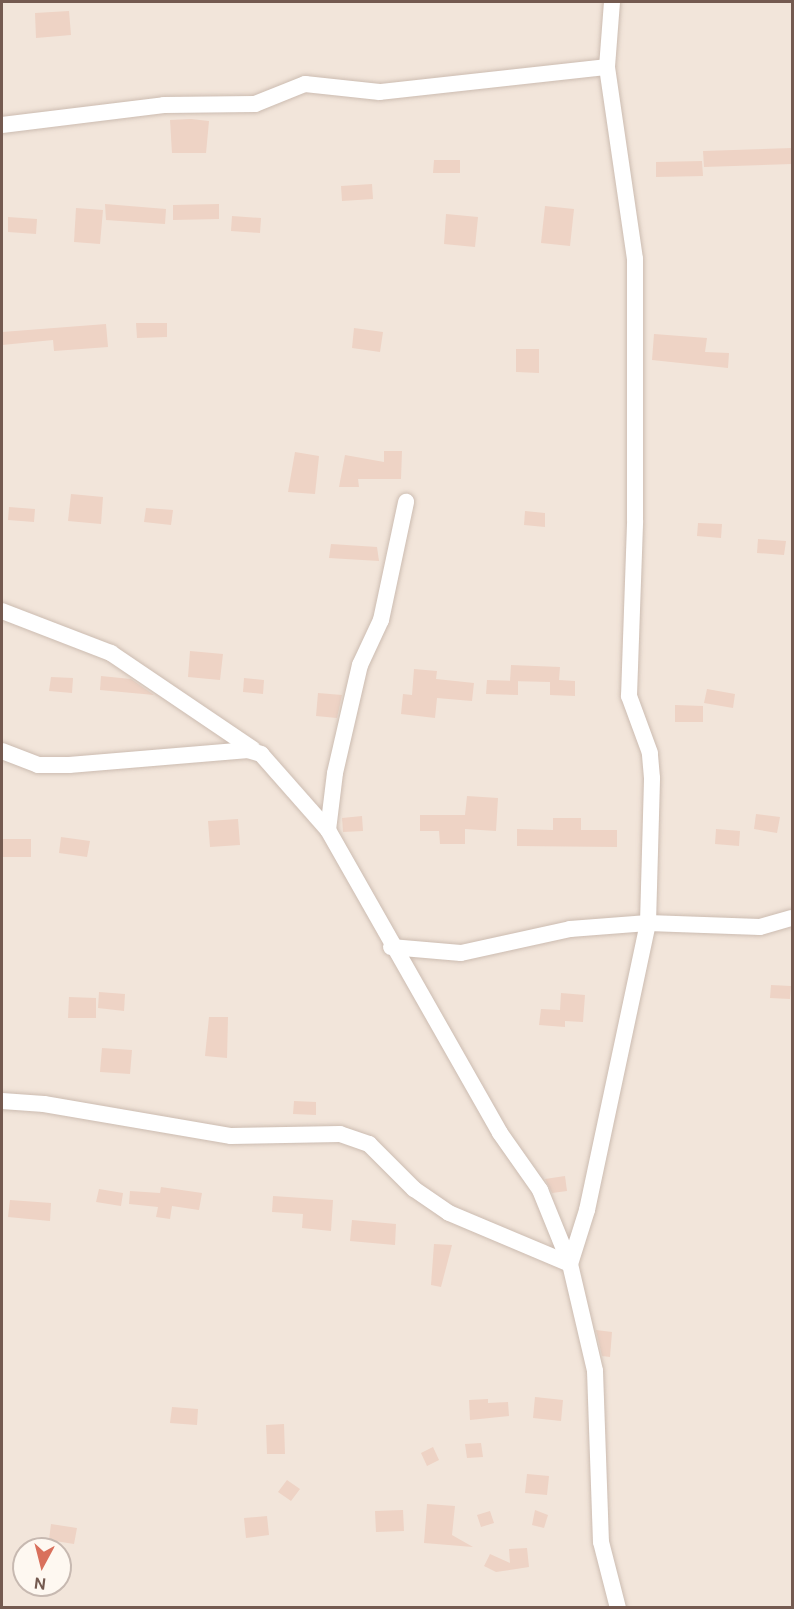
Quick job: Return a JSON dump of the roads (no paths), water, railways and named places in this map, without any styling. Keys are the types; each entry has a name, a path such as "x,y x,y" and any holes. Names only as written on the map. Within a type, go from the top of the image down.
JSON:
{"street":[{"path":"570,1264 587,1210 648,923 652,778 650,753 629,696 635,520 634,259 607,67 612,2"},
{"path":"2,125 164,105 255,104 305,84 380,92 607,67"},
{"path":"328,830 335,773 360,665 381,620 406,501"},
{"path":"2,610 111,653 261,754 328,830 391,947 500,1133 540,1190 570,1264 595,1371 601,1542 618,1608"},
{"path":"2,751 17,759 48,765 170,758 228,749 261,754"},
{"path":"391,947 461,953 570,929 648,923 760,927 792,918"},
{"path":"2,1101 44,1104 231,1136 340,1134 369,1144 414,1190 449,1213 570,1264"}]}
